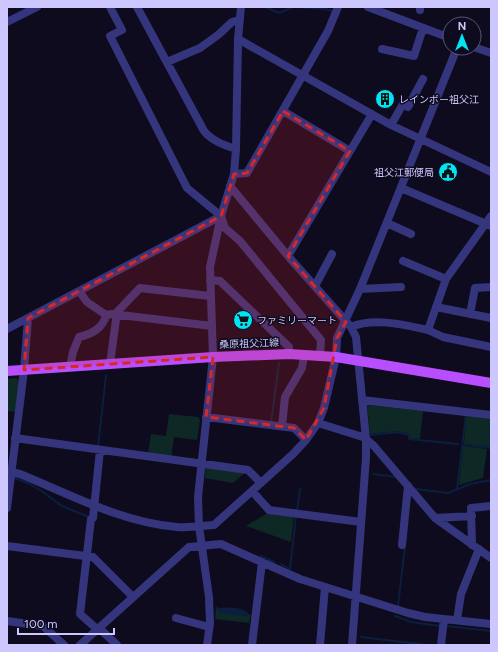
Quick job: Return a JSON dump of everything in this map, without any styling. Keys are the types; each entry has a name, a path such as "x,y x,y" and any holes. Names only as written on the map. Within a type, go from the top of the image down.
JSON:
{"main road":[{"name":"桑原祖父江線","path":"7,372 213,357 304,354 491,382"}],"street":[{"path":"7,22 37,7"},
{"path":"110,7 122,30 110,36 188,188 221,216 225,228 240,241 321,340 320,356"},
{"path":"137,7 204,131 216,142 236,149"},
{"path":"207,645 209,628 208,597 198,526 198,496 200,463 213,357 210,267 221,216 234,174 236,149 238,39 241,7"},
{"path":"234,174 248,173 328,31 338,7"},
{"path":"368,7 442,35"},
{"path":"167,62 200,48 218,36 232,22 239,20"},
{"path":"382,49 414,56 422,28"},
{"path":"238,39 391,125 491,172"},
{"path":"9,471 130,518 151,524 178,527 214,525 262,483 293,454 306,440 318,423 324,408 336,358 337,338 348,324 360,289 454,56"},
{"path":"391,125 403,104 408,107 423,79"},
{"path":"283,111 350,151"},
{"path":"288,256 372,114"},
{"path":"230,186 288,256 348,324 356,337 366,438 352,645"},
{"path":"401,188 488,225"},
{"path":"7,330 221,216"},
{"path":"428,330 446,279 488,225 491,216"},
{"path":"387,223 411,234"},
{"path":"315,286 332,254"},
{"path":"403,261 446,279"},
{"path":"210,280 220,281 290,347 289,354"},
{"path":"360,289 401,287"},
{"path":"470,314 475,288 491,287"},
{"path":"110,364 116,314 140,288 210,296"},
{"path":"79,291 87,302 106,315 116,314 212,326"},
{"path":"436,308 491,318"},
{"path":"70,367 73,352 79,337 97,330 106,315"},
{"path":"7,508 12,438 24,370 28,318"},
{"path":"348,324 356,325 388,322 428,330 443,337 491,347"},
{"path":"282,426 285,397 302,368 304,354"},
{"path":"362,400 491,415"},
{"path":"206,417 294,428 306,440"},
{"path":"318,423 366,438 436,518 491,558"},
{"path":"12,438 248,470 262,483"},
{"path":"100,450 80,614 117,645"},
{"path":"402,545 408,486"},
{"path":"252,491 269,510 361,522"},
{"path":"457,620 462,594 476,547 471,508 491,506"},
{"path":"436,518 472,516"},
{"path":"445,525 450,517"},
{"path":"80,645 188,547 221,544 300,579 408,613 425,617 491,624"},
{"path":"7,546 93,557 133,597"},
{"path":"252,645 262,562"},
{"path":"320,645 325,587"},
{"path":"176,618 209,628"},
{"path":"441,645 444,619"},
{"path":"7,622 42,626 64,645"}],"highlighted area":[{"path":"283,111 350,151 288,256 346,322 337,338 324,408 306,440 294,428 206,417 213,357 24,370 28,318 221,216 234,174 247,173"}],"green space":[{"path":"17,378 19,381 16,412 7,411 7,379"},
{"path":"367,405 423,411 420,439 410,438 410,434 398,431 370,434"},
{"path":"169,414 198,417 200,420 197,440 174,437 171,458 148,454 151,434 166,436"},
{"path":"466,416 491,419 491,447 464,444"},
{"path":"463,446 487,449 483,478 459,485"},
{"path":"206,465 247,471 233,483 205,478"},
{"path":"269,512 294,515 291,542 246,526"},
{"path":"216,607 219,608 217,609 244,616 251,614 249,623 215,619"}],"water":[{"path":"219,608 239,609 249,614 244,616 221,613 217,611"}],"waterway":[{"path":"265,7 279,13 293,7"},
{"path":"296,7 326,9 334,12"},
{"path":"271,423 279,363"},
{"path":"98,447 106,375"},
{"path":"457,489 466,415"},
{"path":"371,435 397,432 409,435 409,439 458,444"},
{"path":"465,445 491,448"},
{"path":"373,474 396,477"},
{"path":"14,478 28,483 62,506 89,517"},
{"path":"416,489 448,493 470,484 491,480"},
{"path":"297,511 300,489"},
{"path":"281,564 290,569 296,516"},
{"path":"398,606 405,546"},
{"path":"261,556 274,562"},
{"path":"395,616 411,622 440,626"},
{"path":"446,626 491,631"},
{"path":"361,637 428,645"}],"place":[{"name":"レインボー祖父江","path":"385,99"},
{"name":"祖父江郵便局","path":"448,172"},
{"name":"ファミリーマート","path":"243,320"}]}
